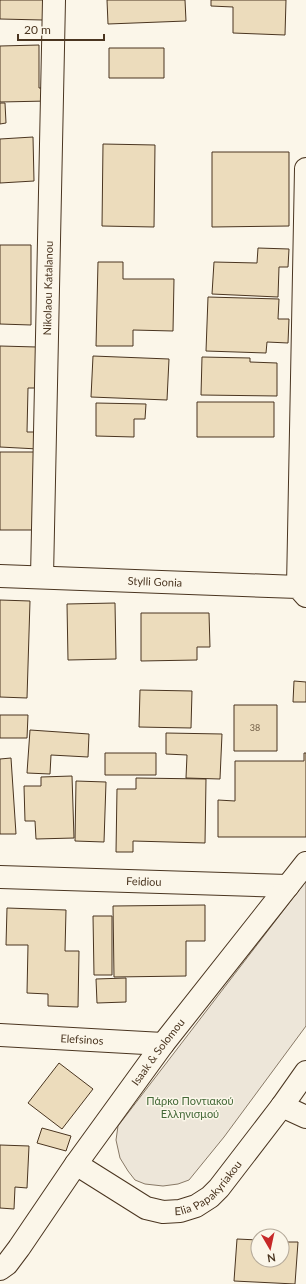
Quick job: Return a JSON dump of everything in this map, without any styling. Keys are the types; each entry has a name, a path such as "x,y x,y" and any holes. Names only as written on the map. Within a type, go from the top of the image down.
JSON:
{"street":[{"name":"Nikolaou Katalanou","path":"42,577 54,0"},
{"path":"302,592 306,170"},
{"name":"Stylli Gonia","path":"0,576 42,577 302,592"},
{"name":"Isaak & Solomou","path":"0,1269 19,1248 76,1164 164,1044 306,863"},
{"name":"Feidiou","path":"0,877 288,886"},
{"name":"Elefsinos","path":"0,1035 164,1044"},
{"name":"Elia Papakyriakou","path":"76,1164 146,1208 163,1212 180,1211 196,1206 210,1197 219,1188 306,1072"},
{"path":"282,1106 306,1116"}],"green space":[{"name":"Πάρκο Ποντιακού Ελληνισμού","path":"306,881 306,1026 224,1137 189,1180 178,1184 163,1186 145,1184 135,1180 120,1158 116,1140 118,1126"}],"building":[{"path":"0,0 43,0 43,20 0,19"},
{"path":"107,0 185,0 186,21 108,24"},
{"path":"211,0 286,0 285,35 233,33 233,7 211,6"},
{"path":"39,45 39,88 48,88 48,101 0,102 0,46"},
{"path":"109,48 164,48 164,78 109,78"},
{"path":"0,103 5,103 6,123 0,124"},
{"path":"33,137 34,181 0,183 0,139"},
{"path":"103,144 155,145 154,227 102,226"},
{"path":"212,152 289,152 289,226 212,227"},
{"path":"0,245 31,245 31,325 0,324"},
{"path":"258,248 289,249 288,267 279,267 278,297 212,294 214,262 257,263"},
{"path":"98,262 123,262 123,279 174,279 173,331 133,330 133,346 96,346"},
{"path":"208,297 279,299 278,319 289,319 288,343 267,342 266,353 206,351"},
{"path":"0,346 37,347 36,388 28,388 27,432 38,432 38,449 0,447"},
{"path":"93,356 169,359 167,400 91,397"},
{"path":"202,357 250,358 250,362 277,363 277,396 201,395"},
{"path":"197,402 274,402 274,437 197,437"},
{"path":"96,403 146,404 145,419 134,419 134,437 96,436"},
{"path":"0,452 38,452 36,530 0,530"},
{"path":"0,600 30,601 27,698 0,697"},
{"path":"115,603 116,659 68,660 67,604"},
{"path":"141,613 209,613 210,647 197,647 197,660 141,661"},
{"path":"294,681 306,682 306,702 293,702"},
{"path":"140,690 192,691 191,728 139,727"},
{"path":"234,705 277,705 277,751 234,751"},
{"path":"0,715 28,715 27,738 0,738"},
{"path":"30,730 89,734 88,757 51,755 50,774 27,773"},
{"path":"166,733 222,734 220,779 186,778 187,755 166,754"},
{"path":"105,753 156,753 156,775 105,775"},
{"path":"304,753 306,753 306,837 218,837 218,800 235,801 235,761 304,761"},
{"path":"11,758 16,834 0,834 0,759"},
{"path":"72,776 74,838 36,839 35,821 25,821 24,786 41,786 41,777"},
{"path":"136,778 206,779 205,843 133,841 133,852 116,852 117,789 136,789"},
{"path":"76,781 106,782 104,842 75,841"},
{"path":"205,905 205,941 186,941 186,976 114,977 113,906"},
{"path":"7,908 66,910 65,951 79,951 78,1007 48,1006 48,994 27,993 28,945 6,945"},
{"path":"93,916 112,916 112,975 94,975"},
{"path":"126,978 126,1002 97,1003 96,979"},
{"path":"59,1063 93,1089 62,1129 28,1103"},
{"path":"42,1128 71,1136 66,1151 37,1143"},
{"path":"0,1145 29,1146 27,1188 15,1187 14,1209 0,1208"},
{"path":"237,1239 250,1240 250,1268 290,1268 290,1242 298,1242 295,1284 234,1281"}]}
